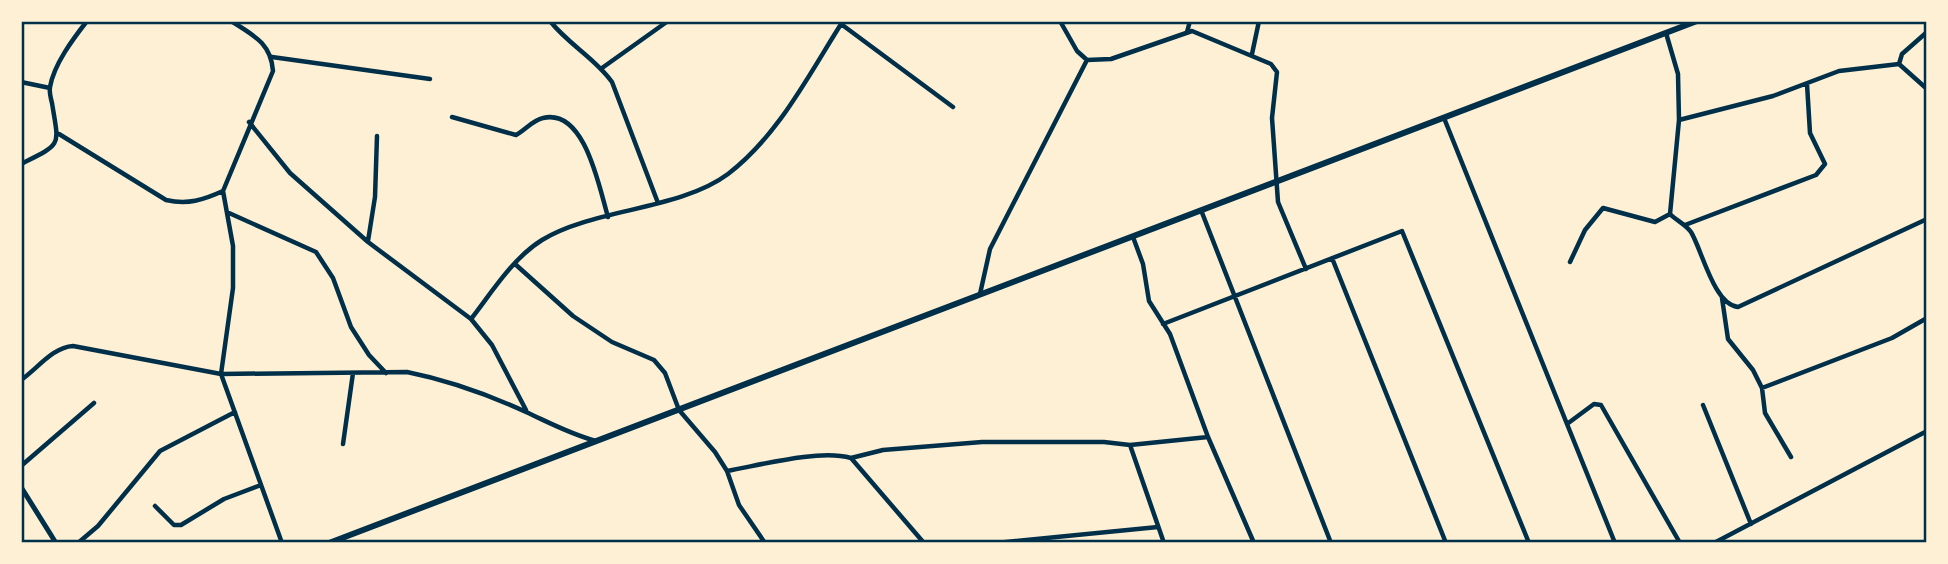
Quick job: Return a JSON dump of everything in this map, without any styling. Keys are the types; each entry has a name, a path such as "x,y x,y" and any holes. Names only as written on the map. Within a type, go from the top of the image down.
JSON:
{"main road":[{"path":"329,543 1697,21"}],"street":[{"path":"21,164 43,153 54,144 59,134 50,88 65,54 87,21"},
{"path":"232,21 265,44 272,57 270,78 249,122 223,191 229,213 233,288 221,374 282,543"},
{"path":"550,21 567,42 602,68 612,82 658,203"},
{"path":"602,68 668,21"},
{"path":"1060,21 1077,51 1087,60 1111,59 1192,31 1271,64 1277,72 1272,118 1274,181 1285,226 1306,270"},
{"path":"1187,33 1190,21"},
{"path":"1252,54 1259,21"},
{"path":"471,319 514,264 545,238 658,203 726,176 753,152 794,99 842,22 953,107"},
{"path":"1899,64 1902,54 1927,32"},
{"path":"1666,33 1678,74 1679,120 1670,214"},
{"path":"272,57 430,79"},
{"path":"980,295 990,249 1087,60"},
{"path":"1679,120 1773,96 1839,71 1899,64 1927,89"},
{"path":"21,82 50,88"},
{"path":"1685,225 1816,176 1823,168 1825,164 1810,133 1807,84"},
{"path":"452,117 516,135 540,118 554,116 567,119 575,128 591,161 608,217"},
{"path":"1444,118 1615,543"},
{"path":"249,122 290,173 368,242 471,319 492,345 526,412"},
{"path":"59,134 166,200 182,204 202,200 223,191"},
{"path":"368,242 375,197 377,136"},
{"path":"1570,262 1585,230 1603,208 1655,222 1670,214"},
{"path":"1200,210 1331,543"},
{"path":"229,213 316,252 333,278 351,327 369,355 386,373"},
{"path":"1670,214 1685,225 1722,298 1728,339 1753,370 1762,388 1765,413 1791,457"},
{"path":"1722,298 1731,306 1738,307 1927,219"},
{"path":"1163,324 1402,231 1530,543"},
{"path":"1133,237 1143,264 1149,301 1163,324 1254,543"},
{"path":"1332,258 1446,543"},
{"path":"514,264 573,316 612,342 654,360 665,373 679,410 701,433 727,471 739,505 765,543"},
{"path":"1762,388 1892,338 1927,318"},
{"path":"21,380 64,346 221,374 407,372 430,377 526,412 565,432 597,441"},
{"path":"343,444 354,373"},
{"path":"21,466 94,403"},
{"path":"1567,424 1594,404 1601,405 1680,543"},
{"path":"1703,405 1751,524"},
{"path":"78,543 98,526 160,451 235,412"},
{"path":"1714,543 1927,430"},
{"path":"727,471 789,460 843,456 852,458 883,450 982,442 1104,442 1130,445 1208,437"},
{"path":"1130,445 1164,543"},
{"path":"852,458 924,543"},
{"path":"155,506 174,525 181,524 224,499 261,485"},
{"path":"21,487 58,543"},
{"path":"996,543 1158,527"}]}
